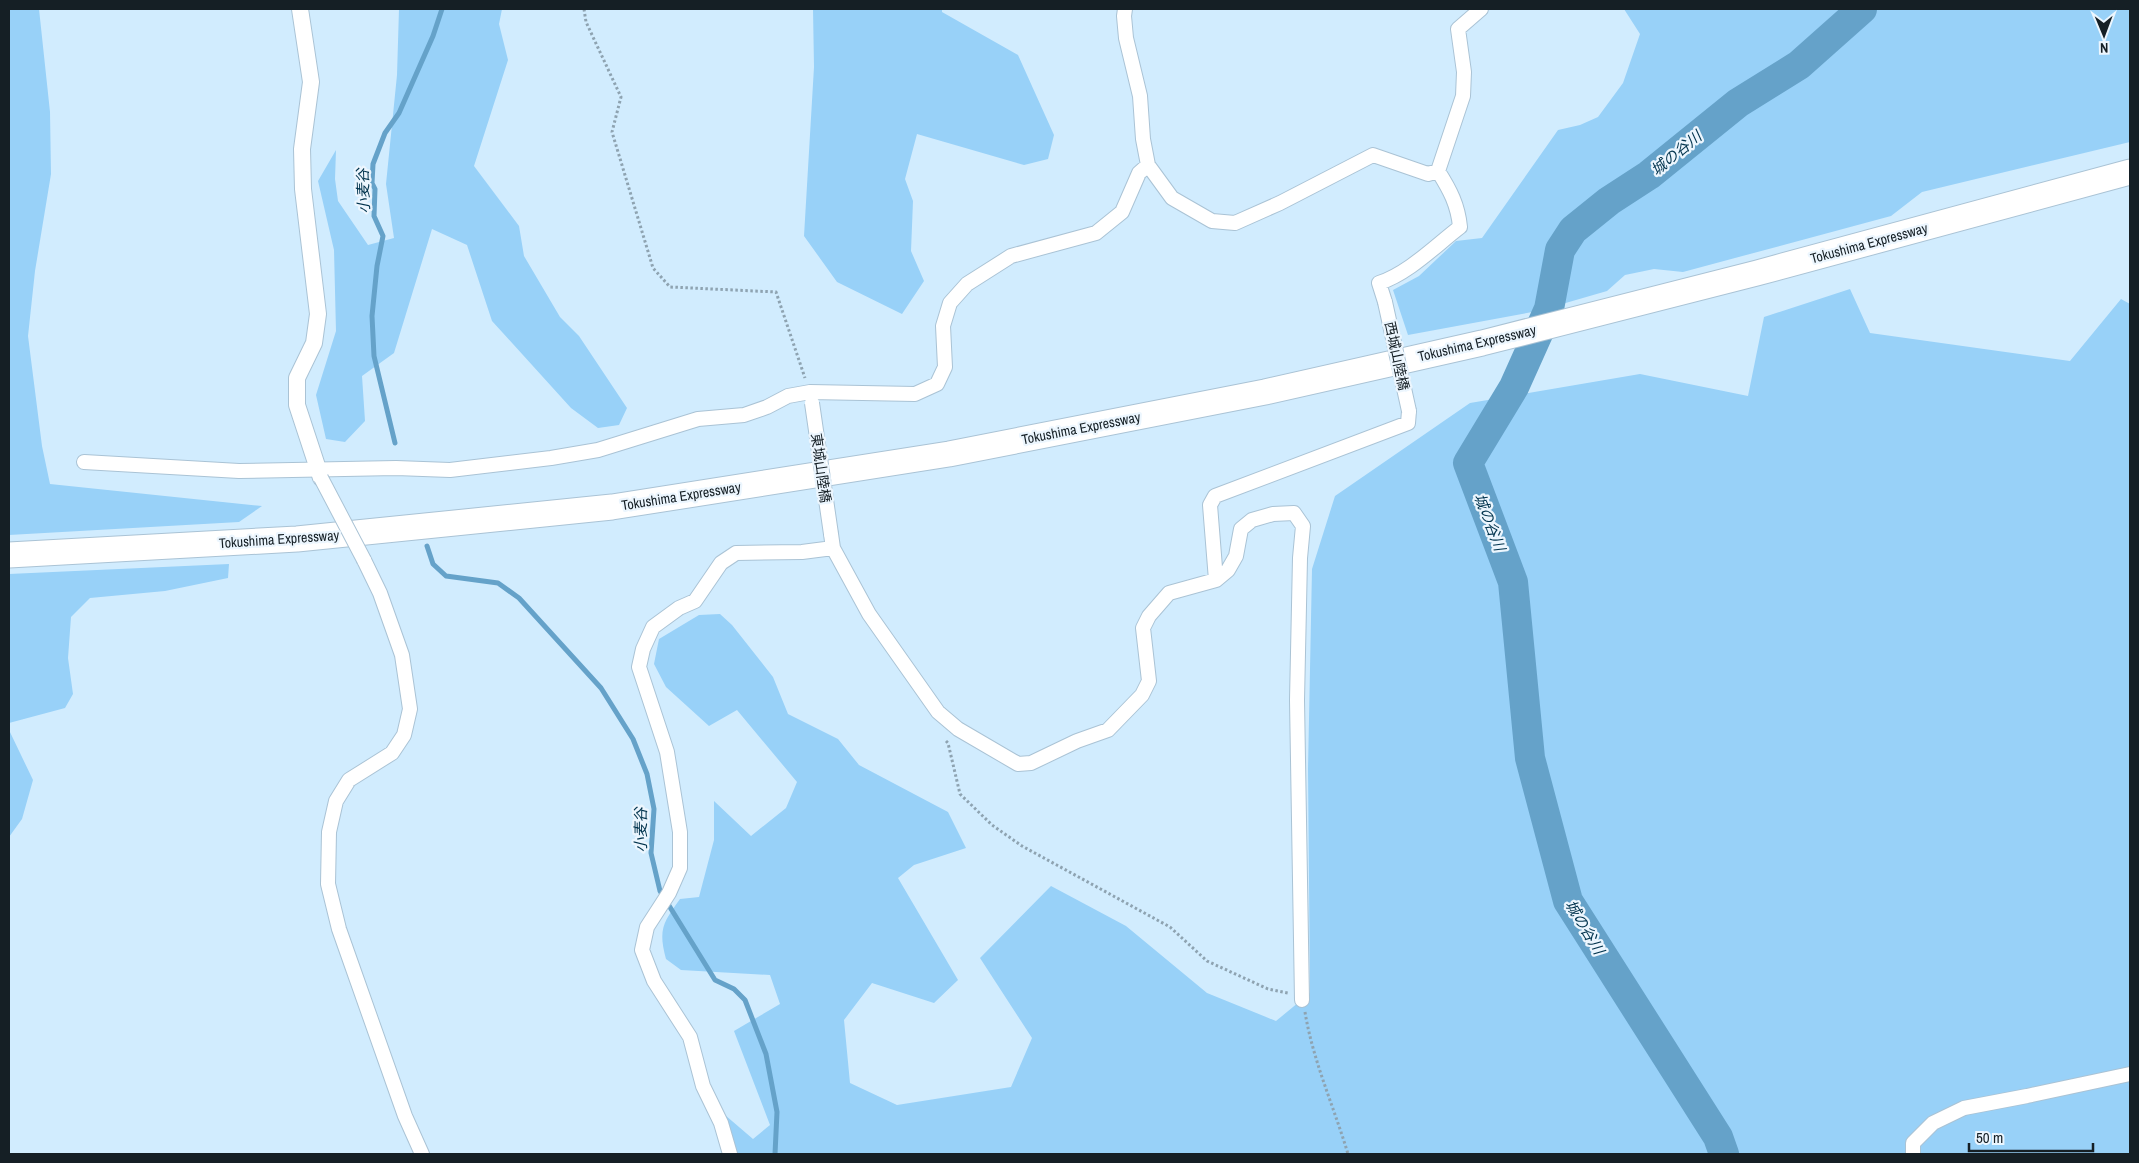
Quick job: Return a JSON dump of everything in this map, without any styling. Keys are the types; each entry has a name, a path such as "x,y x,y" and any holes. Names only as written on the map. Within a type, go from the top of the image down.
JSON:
{"highway":[{"name":"Tokushima Expressway","path":"9,555 40,555 297,539 622,505 949,454 1265,392 1482,343 1757,273 2130,172"}],"street":[{"path":"300,9 311,82 302,149 303,189 318,314 314,344 297,378 297,405 319,473 380,593 402,655 410,709 404,735 392,753 349,780 336,801 329,832 328,884 339,929 405,1116 422,1154"},
{"path":"1125,9 1126,38 1140,96 1143,139 1148,166 1172,198 1212,221 1235,223 1280,203 1373,155 1428,174 1438,171 1462,96 1464,72 1458,29 1481,9"},
{"path":"84,462 239,471 319,473 450,470 551,458 598,450 698,420 744,415 767,407 788,396 811,398 915,394 937,384 945,368 943,326 950,303 967,284 1012,256 1096,233 1122,212 1139,173 1148,166"},
{"name":"西城山陸橋","path":"1216,580 1210,505 1215,496 1408,423 1409,411 1385,302 1379,283 1389,280 1405,270 1460,227 1459,210 1451,190 1438,171"},
{"name":"東城山陸橋","path":"811,398 833,548 869,614 938,712 958,729 1018,764 1031,763 1077,741 1108,730 1142,695 1149,681 1143,628 1149,616 1169,593 1216,580"},
{"path":"1216,580 1228,570 1236,556 1241,529 1252,520 1266,516 1294,513 1303,526 1300,567 1297,700 1302,1000"},
{"path":"730,1154 721,1123 703,1086 690,1037 654,981 642,950 647,927 669,893 680,868 680,832 667,752 639,667 643,649 653,627 679,608 695,601 721,563 736,553 802,552 833,548"},
{"path":"1913,1154 1913,1143 1933,1123 1964,1108 2130,1074"}],"path":[{"path":"584,9 586,22 621,98 612,132 653,268 670,287 776,292 811,398"},
{"path":"942,737 948,743 960,794 992,825 1022,846 1170,928 1207,961 1268,989 1285,992 1302,1000 1309,1037 1348,1154"}],"shaded area":[{"path":"9,9 39,9 50,112 51,174 35,271 28,336 42,446 50,484 262,506 239,522 9,535"},
{"path":"399,9 502,9 499,24 508,60 474,166 519,226 524,256 560,317 579,336 627,408 619,425 598,428 571,408 492,321 467,245 432,229 394,353 362,376 365,421 345,442 326,439 316,395 336,331 334,250 318,181 336,150 335,179 338,201 368,245 394,238 386,184 397,75"},
{"path":"813,9 942,9 942,12 1018,55 1054,135 1048,159 1024,165 917,134 905,179 913,201 911,251 924,281 902,314 837,282 804,236 814,67"},
{"path":"1624,9 2130,9 2130,142 1922,192 1891,216 1683,272 1654,269 1625,275 1607,291 1538,311 1408,335 1393,290 1419,276 1456,241 1482,238 1558,130 1580,125 1598,117 1623,83 1640,34"},
{"path":"1850,289 1870,333 2070,361 2121,299 2130,304 2130,1154 732,1154 725,1115 753,1139 770,1125 734,1031 780,1004 770,975 681,970 666,959 662,933 666,921 680,899 699,897 714,840 714,801 751,836 786,808 797,782 737,710 709,726 666,687 654,664 659,639 699,615 720,614 732,625 773,677 788,714 838,739 859,765 948,812 966,848 914,865 898,878 958,980 934,1003 872,983 844,1020 850,1083 897,1105 1011,1087 1032,1038 980,958 1051,886 1126,926 1207,993 1276,1021 1310,993 1308,769 1312,569 1335,496 1470,403 1640,374 1748,396 1764,317"},
{"path":"229,564 228,578 165,591 90,598 71,617 68,658 73,694 65,708 9,723 9,574"},
{"path":"9,730 33,780 22,819 9,837"}],"waterway":[{"name":"小麦谷","path":"395,443 374,356 372,316 377,266 383,236 374,216 375,189 372,183 373,164 385,133 399,113 433,36 442,9"},
{"name":"城の谷川","path":"1724,1154 1718,1137 1568,901 1530,758 1513,582 1468,463 1514,387 1549,309 1560,250 1573,230 1609,201 1649,175 1738,103 1799,65 1862,9"},
{"name":"小麦谷","path":"427,546 433,564 446,576 498,583 519,598 601,688 633,739 647,774 654,809 651,853 660,891 715,980 734,989 745,1000 766,1054 777,1112 775,1154"}]}
